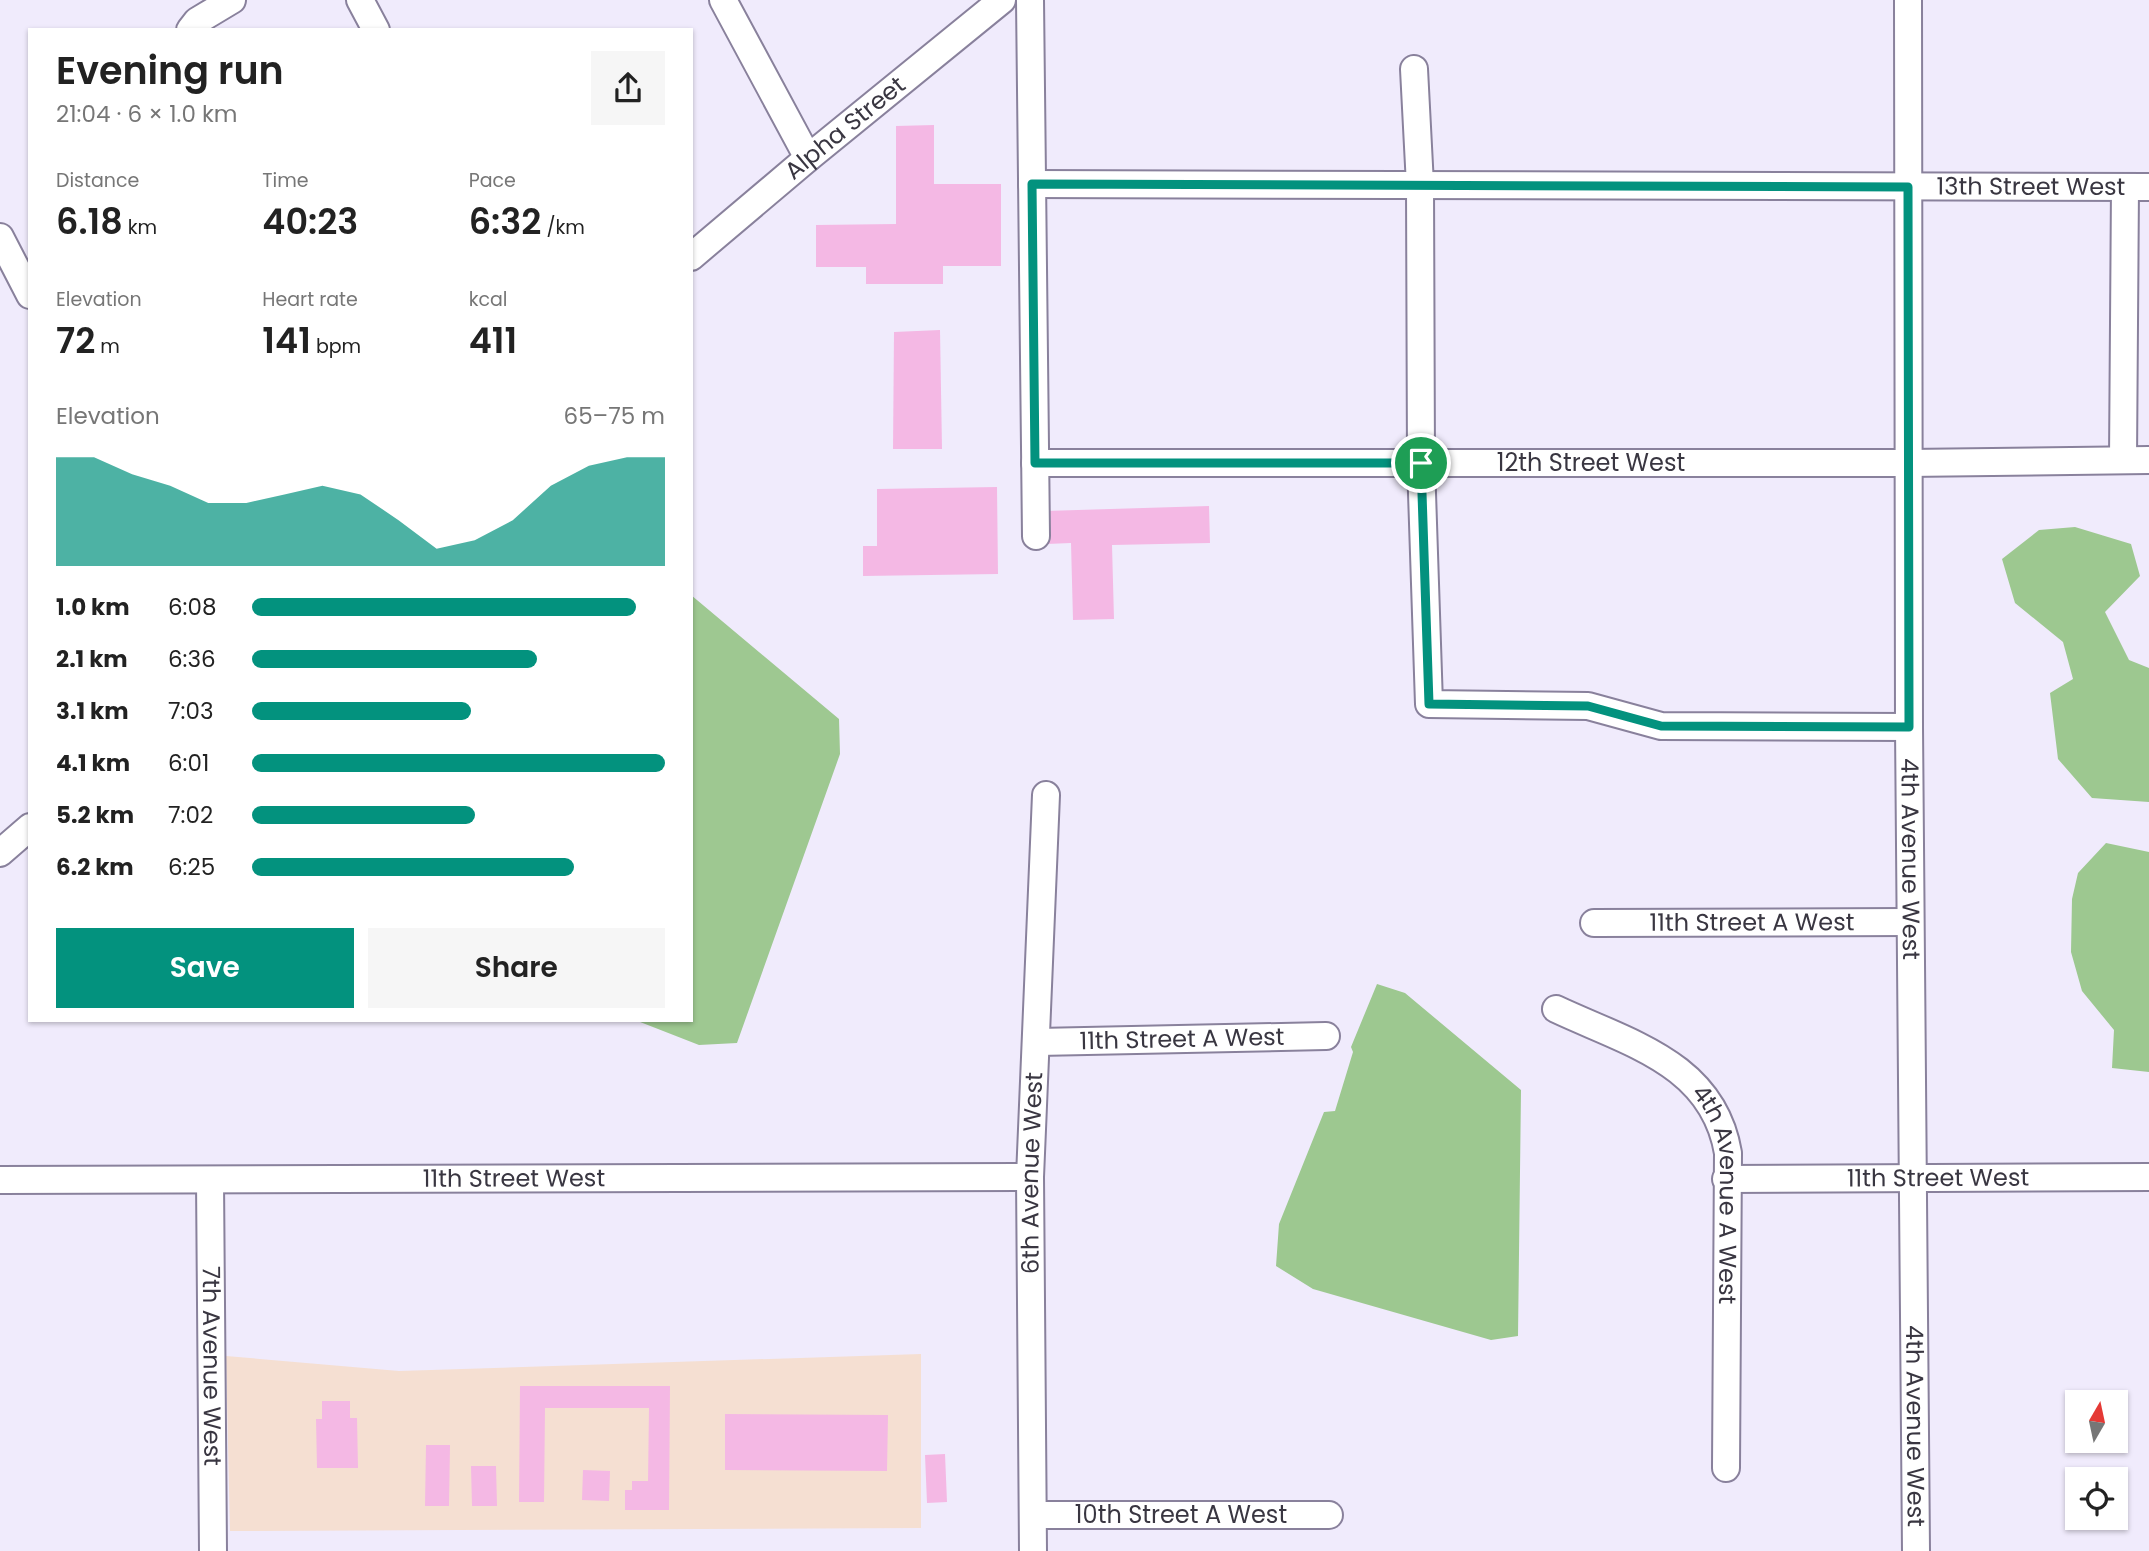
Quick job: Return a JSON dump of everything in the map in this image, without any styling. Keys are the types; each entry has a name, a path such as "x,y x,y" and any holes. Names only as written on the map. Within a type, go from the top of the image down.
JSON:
{"street":[{"path":"192,28 197,21 232,0"},
{"path":"360,0 375,28"},
{"path":"723,0 807,158"},
{"name":"Alpha Street","path":"693,255 807,158 1002,0"},
{"path":"1030,0 1036,536"},
{"name":"4th Avenue West","path":"1908,0 1910,922 1916,1551"},
{"path":"1414,68 1420,185 1421,463 1429,704 1588,706 1661,726 1909,727"},
{"name":"13th Street West","path":"1032,184 2137,187"},
{"path":"2123,460 2137,187"},
{"path":"0,237 28,291"},
{"name":"12th Street West","path":"1035,463 1908,463 2149,460"},
{"name":"6th Avenue West","path":"1034,1551 1030,1177 1038,1042 1046,796"},
{"path":"0,853 28,829"},
{"name":"11th Street A West","path":"1594,923 1910,922"},
{"name":"4th Avenue A West","path":"1556,1009 1661,1059 1695,1082 1712,1103 1723,1127 1728,1153 1726,1468"},
{"name":"11th Street A West","path":"1038,1042 1326,1037"},
{"name":"11th Street West","path":"0,1180 1030,1177"},
{"name":"11th Street West","path":"1726,1179 2149,1177"},
{"name":"7th Avenue West","path":"210,1180 212,1551"},
{"name":"10th Street A West","path":"1034,1515 1329,1515"}],"shaded area":[{"path":"921,1354 921,1528 230,1531 226,1356 399,1371"}],"green space":[{"path":"2075,527 2131,544 2140,576 2105,612 2129,660 2149,668 2149,802 2092,798 2058,759 2050,693 2073,679 2063,642 2015,603 2002,559 2039,530"},
{"path":"693,597 839,719 840,754 737,1043 699,1045 640,1022 693,1022"},
{"path":"2106,843 2149,852 2149,1072 2112,1068 2114,1030 2082,991 2071,952 2072,899 2078,873"},
{"path":"1377,984 1405,993 1521,1090 1518,1336 1491,1340 1313,1289 1276,1266 1279,1224 1324,1112 1335,1111 1353,1052 1351,1047"}],"building":[{"path":"934,125 934,184 1001,184 1001,266 943,266 943,284 866,284 866,267 816,267 816,225 896,224 896,126"},
{"path":"940,330 942,449 893,449 894,332"},
{"path":"997,487 998,574 863,576 863,546 877,546 877,489"},
{"path":"1209,506 1210,543 1112,545 1114,619 1073,620 1071,543 1047,544 1045,511"},
{"path":"520,1386 670,1386 669,1510 625,1510 625,1490 632,1490 632,1481 648,1481 649,1408 545,1408 544,1502 519,1502"},
{"path":"322,1401 350,1401 350,1418 357,1418 358,1468 317,1468 316,1419 322,1419"},
{"path":"725,1414 888,1415 887,1471 725,1470"},
{"path":"426,1445 450,1445 449,1506 425,1506"},
{"path":"945,1454 947,1502 927,1503 925,1455"},
{"path":"471,1466 496,1466 497,1506 472,1506"},
{"path":"583,1470 610,1471 609,1501 582,1500"}],"route":[{"path":"1032,184 1908,187 1909,727 1661,726 1588,706 1429,704 1421,463 1035,463 1032,184"}]}
